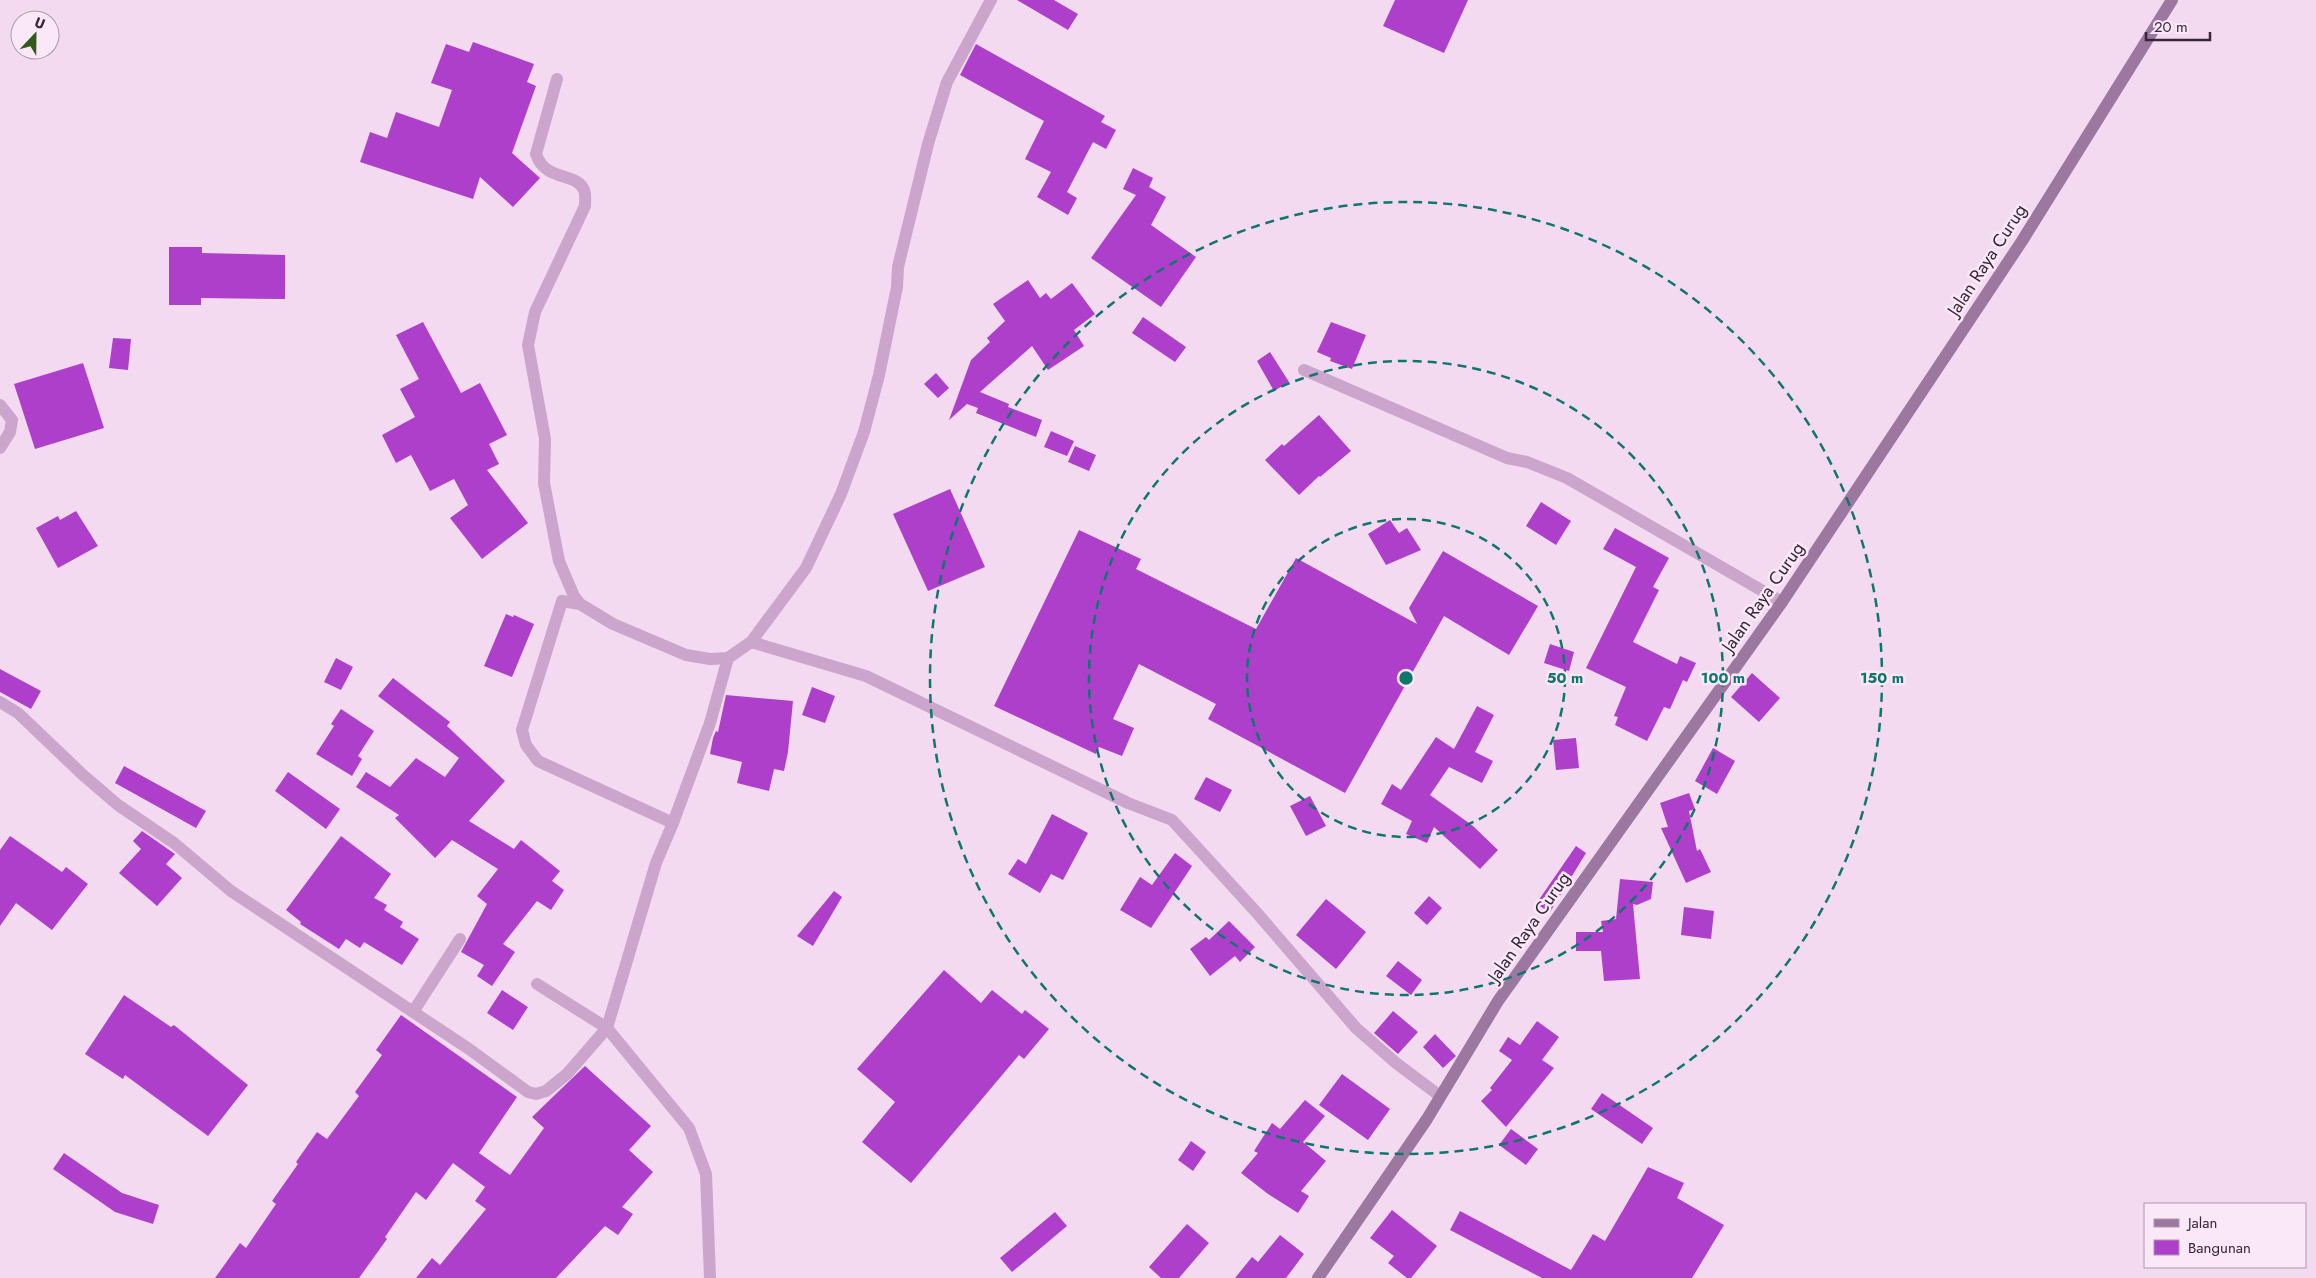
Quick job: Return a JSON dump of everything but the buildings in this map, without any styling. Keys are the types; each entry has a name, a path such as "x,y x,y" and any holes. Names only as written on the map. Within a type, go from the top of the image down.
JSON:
{"street":[{"path":"673,823 538,761 526,745 522,730 562,601 580,604 613,624 686,655 710,659 728,658 751,642 806,568 841,494 861,441 879,375 897,286 898,267 928,144 947,82 991,0"},
{"name":"Jalan Raya Curug","path":"1318,1278 1440,1096 1498,1000 1782,602 2022,240 2172,0"},
{"path":"557,79 536,154 539,164 546,170 579,184 584,190 585,206 535,312 528,345 546,440 544,483 559,561 574,596 580,604"},
{"path":"1304,370 1507,458 1527,462 1568,478 1782,602"},
{"path":"0,405 8,414 12,426 0,448"},
{"path":"751,642 866,676 1128,803 1172,820 1257,913 1356,1028 1396,1063 1440,1096"},
{"path":"0,702 18,713 111,799 174,843 230,891 469,1049 517,1087 536,1094 546,1091 567,1074 607,1028 656,863 710,723 728,658"},
{"path":"413,1012 460,939"},
{"path":"537,984 607,1028 689,1128 706,1174 710,1278"}]}
